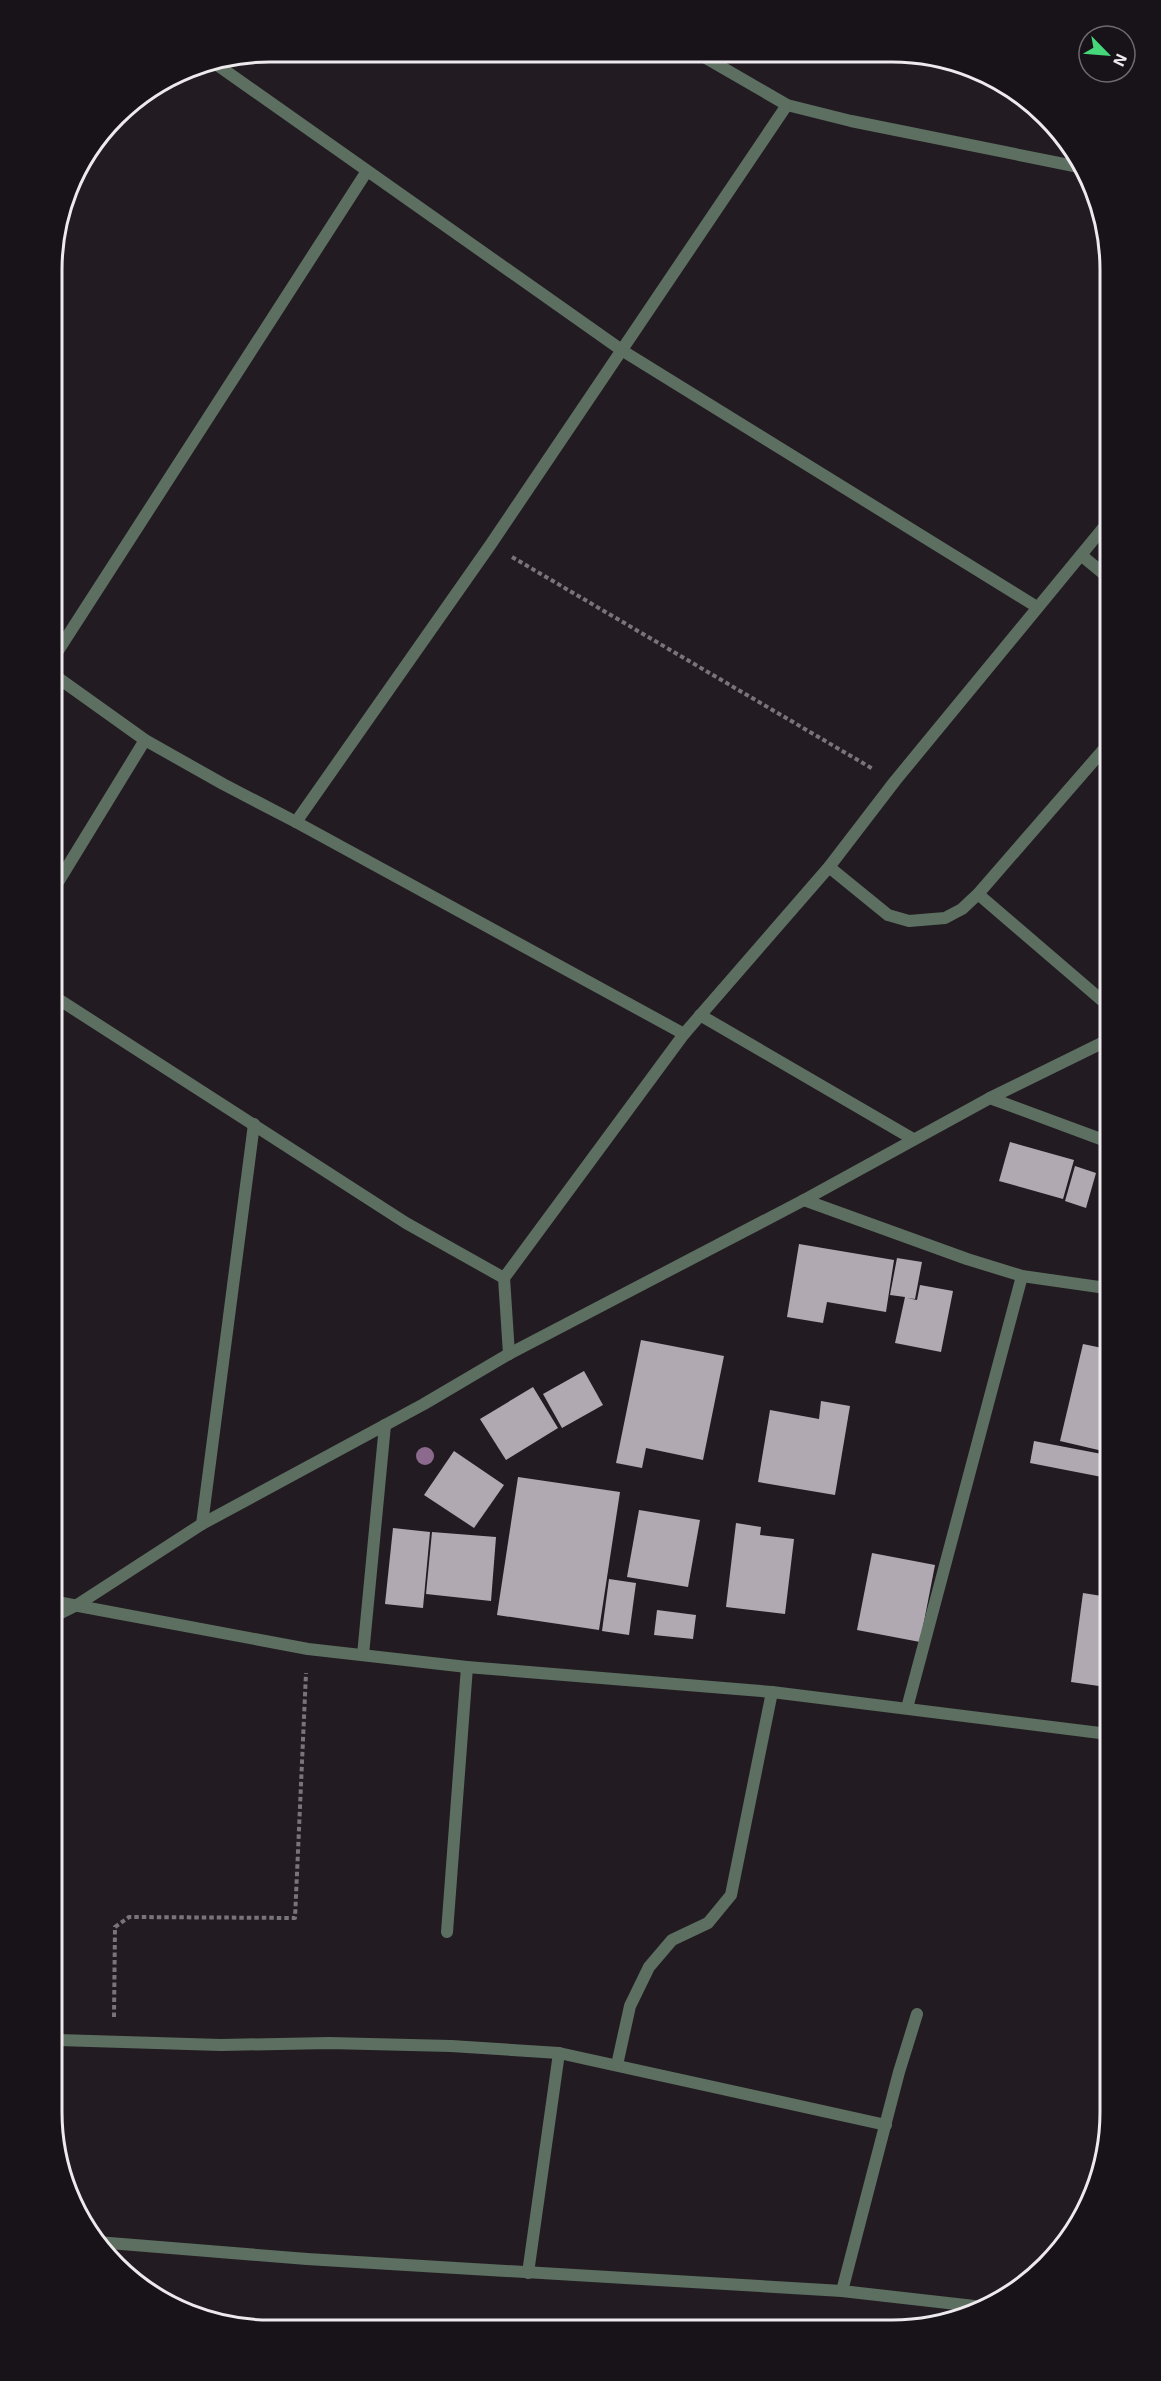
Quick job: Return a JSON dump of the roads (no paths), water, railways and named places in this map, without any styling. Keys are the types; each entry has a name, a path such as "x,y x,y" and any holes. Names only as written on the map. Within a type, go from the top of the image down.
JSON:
{"street":[{"path":"713,62 787,105 852,121 1071,165"},
{"path":"221,67 622,351 1037,607"},
{"path":"296,822 491,544 787,105"},
{"path":"62,645 367,171"},
{"path":"509,1354 504,1278 684,1034 829,867 895,781 1100,532"},
{"path":"1081,555 1100,571"},
{"path":"62,681 145,740 684,1034"},
{"path":"62,876 145,740"},
{"path":"829,867 888,915 909,921 945,918 962,909 978,894 1100,754"},
{"path":"978,894 1100,998"},
{"path":"62,1001 406,1223 504,1278"},
{"path":"700,1015 913,1139"},
{"path":"62,1612 202,1524 385,1425 509,1354 804,1200 990,1098 1100,1044"},
{"path":"990,1098 1100,1139"},
{"path":"202,1524 254,1124"},
{"path":"804,1200 1022,1276 1099,1287"},
{"path":"906,1708 1022,1276"},
{"path":"363,1655 385,1425"},
{"path":"62,1603 308,1649 467,1667 772,1692 1099,1733"},
{"path":"447,1932 467,1667"},
{"path":"617,2065 630,2006 649,1967 672,1940 708,1923 731,1895 772,1692"},
{"path":"842,2291 917,2014"},
{"path":"62,2040 220,2045 329,2043 451,2046 559,2053 886,2125"},
{"path":"528,2272 559,2053"},
{"path":"108,2243 307,2259 842,2291 966,2305"}]}
